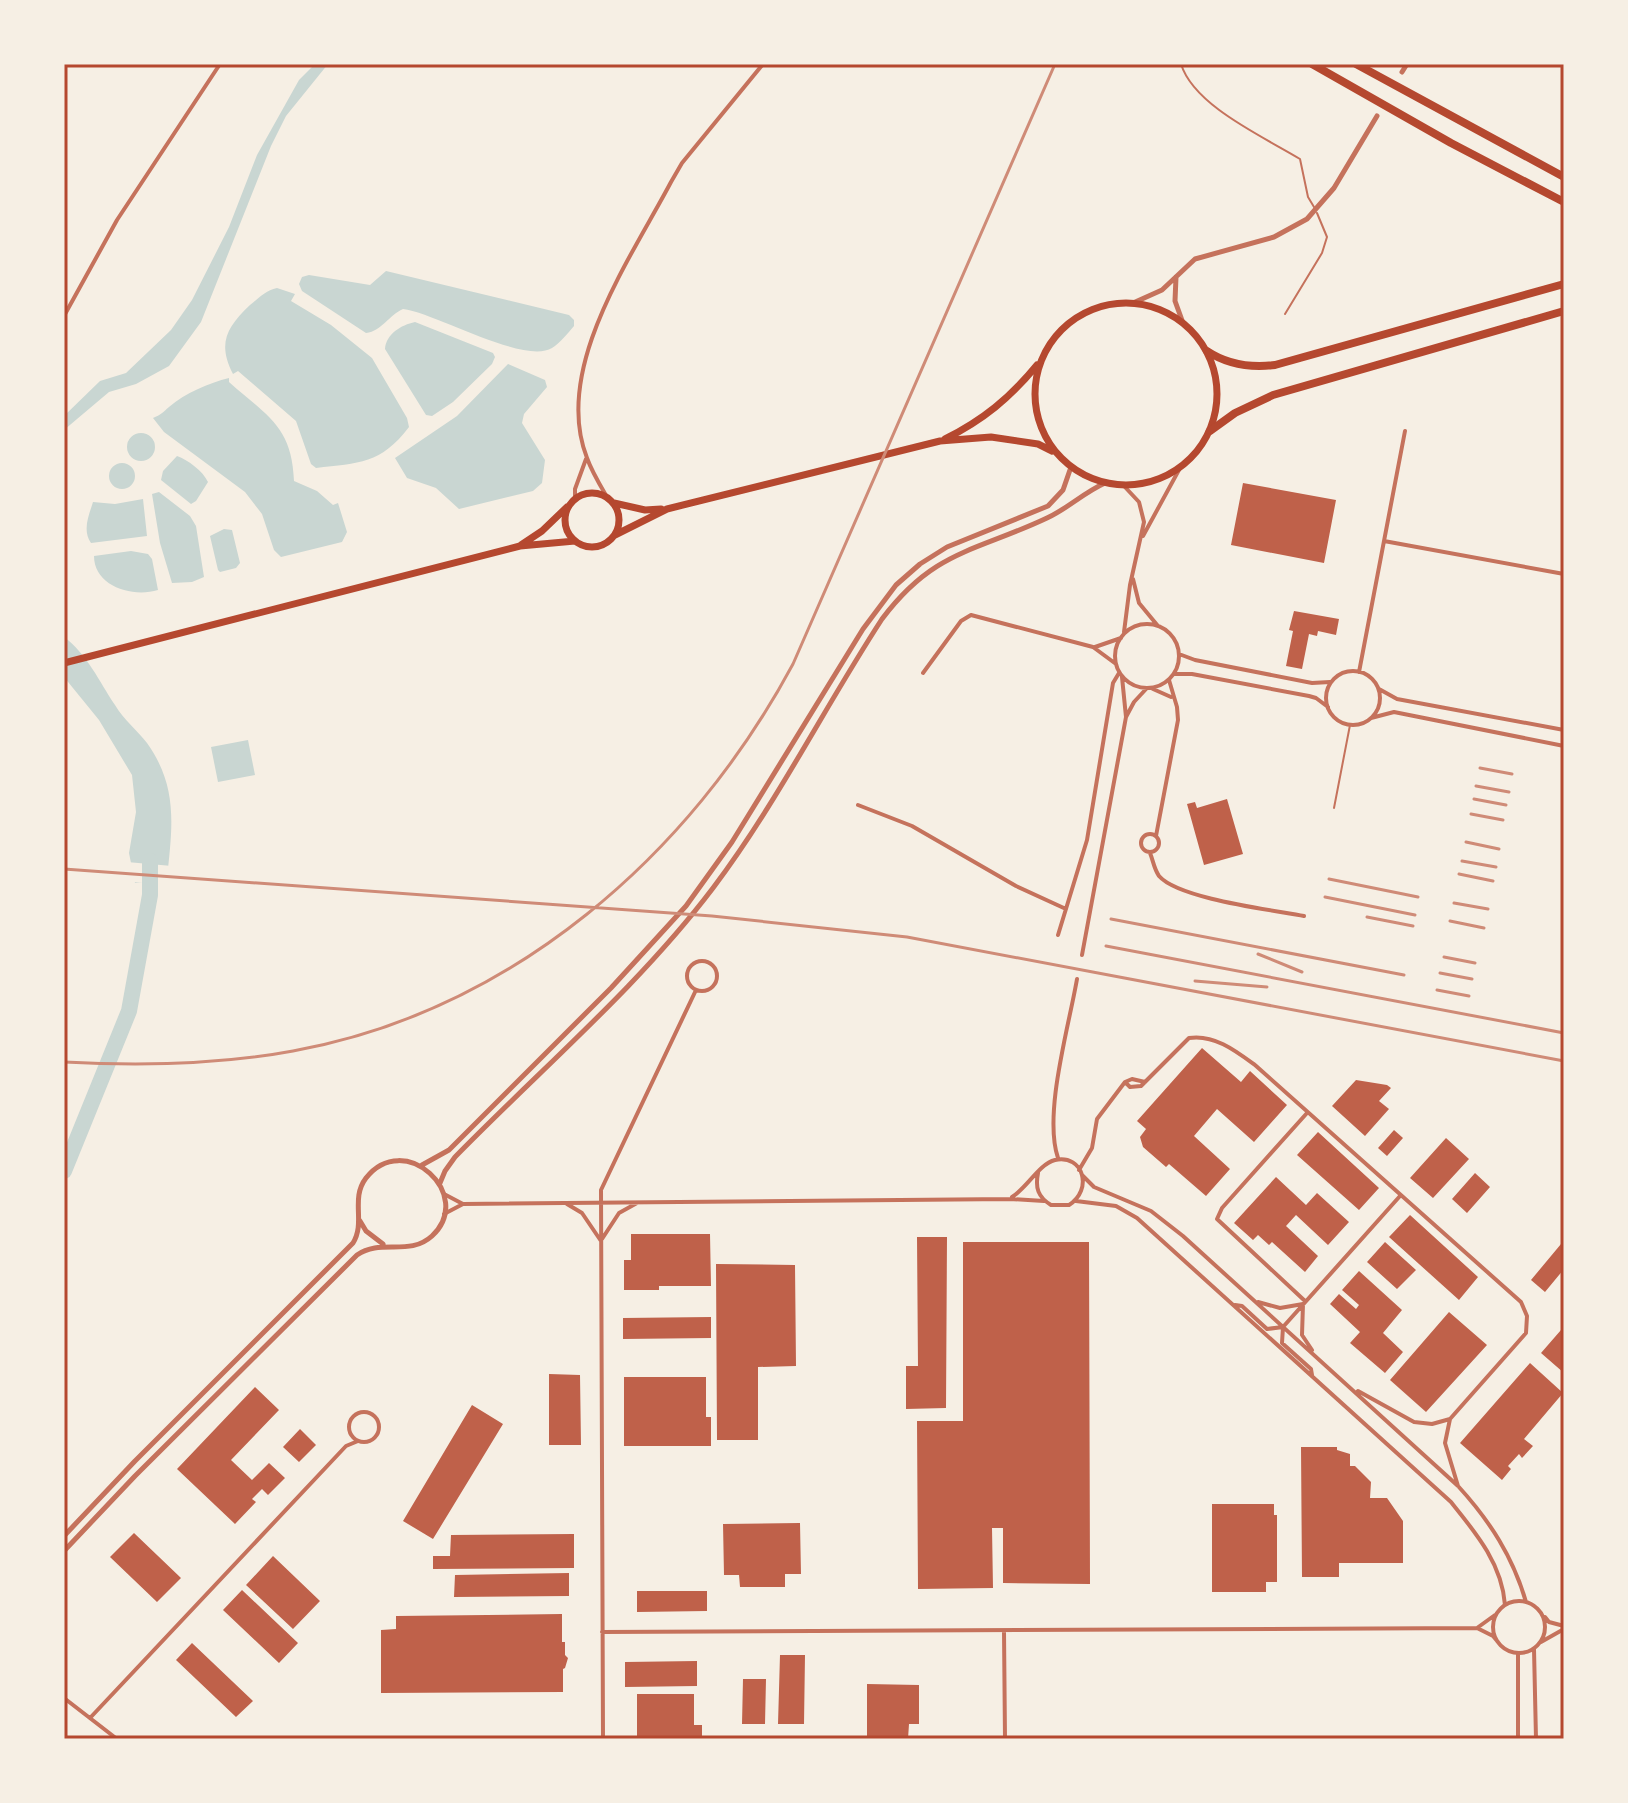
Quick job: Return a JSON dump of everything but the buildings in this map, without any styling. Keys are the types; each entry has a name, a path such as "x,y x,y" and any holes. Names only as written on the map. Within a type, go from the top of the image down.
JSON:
{"highway":[{"path":"1312,64 1451,143 1564,202"},
{"path":"1356,64 1564,177"},
{"path":"940,441 990,414 1015,392 1059,332 1085,313 1116,304 1133,303 1159,309 1183,323 1207,351 1219,359 1234,364 1275,365 1564,284"},
{"path":"1210,431 1235,413 1273,395 1564,311"},
{"path":"520,546 542,531 573,501 591,493 645,510 667,509 940,441 973,437 1013,439 1042,445 1071,467 1105,483 1124,486 1154,481 1180,468 1202,445 1210,431 1217,391 1207,351"},
{"path":"1041,360 1036,376 1036,409 1040,426 1057,454"},
{"path":"610,500 619,519 615,535"},
{"path":"573,501 565,512 564,523 568,533 584,546 599,547 615,535 667,509"},
{"path":"64,663 520,546 575,541"}],"street":[{"path":"64,316 96,254 220,64"},
{"path":"610,500 586,457 580,416 586,354 596,325 682,163 763,64"},
{"path":"1402,72 1407,64"},
{"path":"1133,303 1162,290 1195,259 1274,237 1296,227 1316,211 1334,188 1377,116"},
{"path":"1176,276 1175,301 1183,323"},
{"path":"1359,672 1405,431"},
{"path":"573,501 586,457"},
{"path":"421,1166 449,1150 611,988 686,906 746,821 863,629 896,585 920,564 947,547 1051,504 1063,490 1071,467"},
{"path":"1142,538 1180,468"},
{"path":"440,1184 455,1157 641,972 700,904 757,823 882,619 906,589 944,560 1049,517 1105,483"},
{"path":"1082,955 1126,717 1116,664 1117,646 1122,636 1142,538 1143,511 1124,486"},
{"path":"1384,541 1564,574"},
{"path":"1133,578 1143,610 1173,638 1179,654 1171,678 1178,720 1157,826 1156,836 1160,844 1152,854"},
{"path":"923,673 961,621 971,615 1093,647 1116,664"},
{"path":"1093,647 1141,625 1160,628"},
{"path":"1179,654 1195,660 1312,683 1332,681 1344,673 1359,672 1397,699 1564,730"},
{"path":"1126,717 1149,688 1179,673 1316,698 1336,718 1350,725 1394,712 1564,746"},
{"path":"1120,675 1137,687 1149,688 1172,698"},
{"path":"1058,935 1087,840 1113,683 1120,675"},
{"path":"1328,707 1326,698 1332,681"},
{"path":"1371,718 1379,705 1379,689"},
{"path":"858,805 912,826 1016,886 1067,909"},
{"path":"1157,826 1144,837 1141,846 1152,854 1159,876 1179,888 1214,898 1304,916"},
{"path":"1149,834 1156,836"},
{"path":"698,962 709,963 715,969 716,983 710,990 696,990 687,978 690,968 698,962"},
{"path":"1058,1159 1054,1141 1057,1089 1077,979"},
{"path":"603,1739 600,1203 604,1179 696,990"},
{"path":"1076,1201 1084,1184 1081,1173 1092,1148 1097,1119 1125,1082 1132,1079 1145,1082 1183,1043 1194,1037 1216,1041 1241,1054 1521,1302 1527,1316 1526,1333 1450,1419 1445,1443 1458,1486"},
{"path":"1307,1113 1218,1216 1219,1222 1304,1303 1302,1335 1316,1355"},
{"path":"1010,1199 1027,1187 1050,1161 1058,1159 1070,1162 1094,1187 1142,1206 1161,1219 1316,1355 1458,1486 1492,1526 1517,1575 1526,1602 1549,1622 1564,1627"},
{"path":"64,1536 348,1249 357,1236 358,1194 372,1172 395,1161 421,1166 440,1184 444,1194 444,1214 437,1231 423,1243 406,1248 371,1247 357,1255 64,1551"},
{"path":"1038,1173 1038,1193 1044,1201"},
{"path":"444,1194 463,1204"},
{"path":"1313,1377 1311,1369 1282,1343 1283,1327 1400,1196"},
{"path":"444,1214 463,1204 1010,1199 1044,1201 1060,1207 1076,1201 1103,1202 1128,1211 1451,1502 1491,1559 1504,1587 1505,1605"},
{"path":"601,1241 619,1213 638,1202"},
{"path":"564,1203 582,1213 601,1241"},
{"path":"359,1219 376,1241 388,1247"},
{"path":"1254,1300 1280,1308 1304,1303"},
{"path":"1232,1305 1242,1306 1267,1329 1283,1327"},
{"path":"1352,1388 1414,1422 1432,1424 1450,1419"},
{"path":"90,1718 346,1446 358,1441 368,1442 377,1436 380,1426 376,1416 367,1412 358,1413 349,1423 346,1446"},
{"path":"350,1432 358,1441"},
{"path":"1477,1628 1505,1605 1526,1602"},
{"path":"1539,1644 1545,1628 1541,1612"},
{"path":"1497,1613 1493,1624 1498,1642"},
{"path":"602,1632 1477,1628 1493,1636 1503,1648 1518,1653 1534,1649 1564,1627"},
{"path":"1004,1631 1005,1739"},
{"path":"1534,1649 1536,1739"},
{"path":"1518,1653 1518,1739"},
{"path":"64,1698 117,1739"}],"lane":[{"path":"1181,64 1194,90 1229,116 1300,159 1308,197 1327,237 1322,253 1285,314"},
{"path":"1334,808 1350,725"}],"shaded area":[{"path":"315,64 328,64 286,116 271,146 201,322 169,366 136,384 109,392 64,430 64,416 100,381 126,373 171,330 192,300 229,227 257,155 299,80"},
{"path":"386,271 569,315 574,320 574,326 555,346 539,351 501,344 403,309 377,329 366,333 302,291 299,284 302,277 309,275 370,285"},
{"path":"277,288 295,294 291,301 331,325 372,358 407,418 409,427 379,455 357,463 316,468 311,464 296,421 238,371 233,374 225,344 230,328 250,305"},
{"path":"415,322 493,353 495,357 492,364 453,402 432,416 426,415 385,349 395,331"},
{"path":"508,364 545,380 547,387 524,414 522,423 545,460 542,483 533,491 459,509 436,488 407,478 395,458 457,416"},
{"path":"229,378 229,382 266,414 283,434 294,481 317,491 333,505 338,503 347,532 342,542 281,557 274,550 262,514 245,492 164,432 153,418 190,393"},
{"path":"141,433 151,437 155,447 151,457 141,461 131,457 127,447 131,437"},
{"path":"177,456 195,466 208,482 191,504 161,480 163,471"},
{"path":"122,463 131,467 135,476 131,485 122,489 113,485 109,476 113,467"},
{"path":"159,492 190,516 196,526 204,577 192,582 172,583 160,543 152,494"},
{"path":"143,499 147,536 91,543 87,528 93,502 115,504"},
{"path":"224,529 232,530 240,563 236,568 220,572 210,536"},
{"path":"131,551 148,554 152,559 158,590 126,591 100,575 94,556"},
{"path":"64,637 86,660 119,710 147,743 164,776 171,809 167,879 135,883 129,853 136,812 132,775 99,720 64,677"},
{"path":"248,740 255,775 218,782 211,747"}],"pier":[{"path":"127,862 172,866 171,881 165,884 131,882"}],"waterway":[{"path":"64,1171 129,1011 150,895 150,861"}],"railway":[{"path":"64,1062 208,1062 293,1051 373,1031 449,1001 520,962 586,914 647,860 702,800 751,734 793,664 1055,64"},
{"path":"1480,768 1512,774"},
{"path":"1476,786 1509,792"},
{"path":"1474,799 1506,805"},
{"path":"1471,814 1503,820"},
{"path":"1466,842 1499,849"},
{"path":"1462,861 1496,867"},
{"path":"64,869 712,916 907,937 1564,1061"},
{"path":"1459,874 1493,881"},
{"path":"1329,879 1418,897"},
{"path":"1325,897 1415,915"},
{"path":"1454,903 1488,909"},
{"path":"1367,917 1413,926"},
{"path":"1111,919 1404,975"},
{"path":"1450,921 1484,928"},
{"path":"1106,946 1564,1033"},
{"path":"1258,954 1302,972"},
{"path":"1444,957 1475,963"},
{"path":"1440,973 1472,979"},
{"path":"1195,981 1267,987"},
{"path":"1437,990 1469,996"}]}
